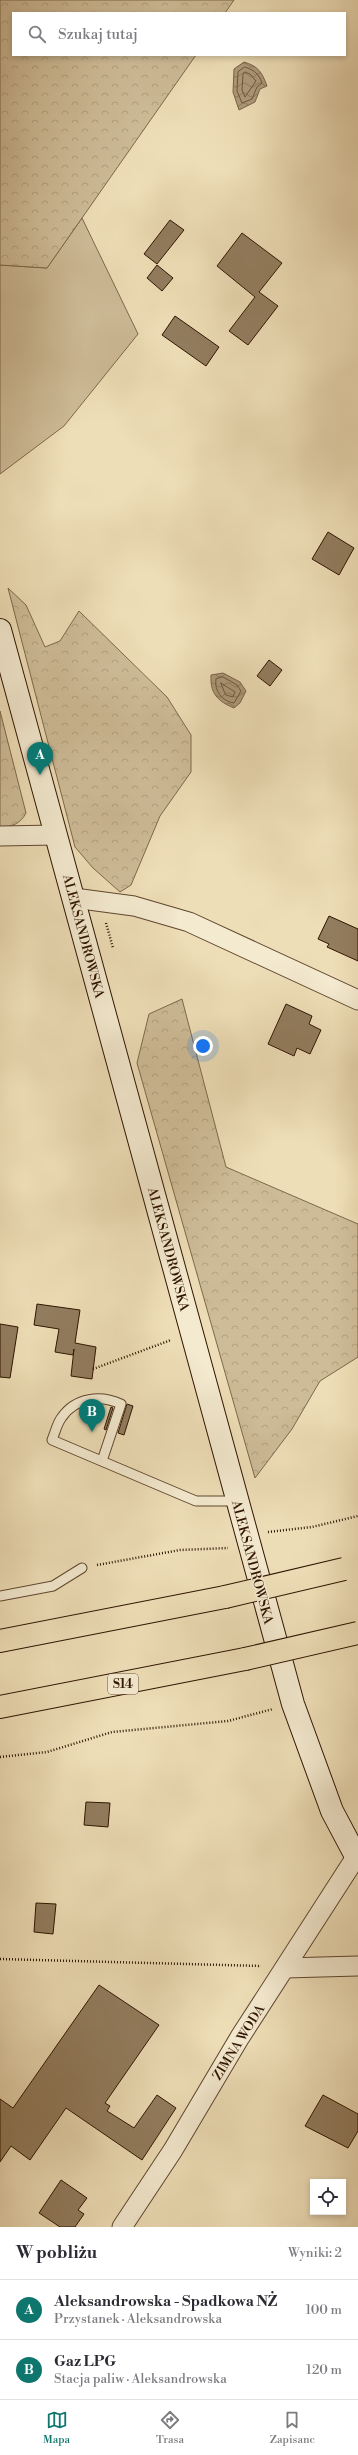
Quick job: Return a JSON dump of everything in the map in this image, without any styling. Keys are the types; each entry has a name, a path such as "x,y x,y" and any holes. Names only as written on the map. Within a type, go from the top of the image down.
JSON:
{"highway":[{"path":"0,1641 225,1597 351,1568"},
{"name":"S14","path":"0,1707 246,1659 358,1633"}],"main road":[{"name":"ALEKSANDROWSKA","path":"0,630 192,1333 236,1501 293,1704 332,1811 357,1859"}],"street":[{"path":"0,836 56,835"},
{"path":"74,898 134,906 189,922 358,1000"},
{"name":"ZIMNA WODA","path":"122,2227 173,2150 240,2037 357,1859"},
{"path":"285,1968 358,1966"}],"lane":[{"path":"102,1461 121,1404 112,1400 95,1397 79,1403 62,1417 52,1440 196,1501 236,1501"},
{"path":"0,1596 53,1586 82,1568"}],"path":[{"path":"93,1369 192,1333"},
{"path":"82,1568 180,1550 247,1541 358,1516"},
{"path":"0,1757 47,1752 112,1732 228,1721 293,1704"},
{"path":"0,1959 207,1963 285,1968"}],"green space":[{"path":"0,0 234,0 226,12 12,12 12,56 195,56 47,268 0,265"},
{"path":"82,218 138,334 64,426 0,474 0,265 47,268"},
{"path":"8,588 26,605 45,647 60,641 79,611 167,697 191,735 191,772 160,816 131,885 120,892 93,868 75,847"},
{"path":"0,711 26,813 21,820 12,826 4,827 0,827"},
{"path":"182,999 226,1167 358,1224 358,1357 320,1381 292,1429 255,1478 137,1063 149,1014"}],"water":[{"path":"244,62 253,65 259,70 267,86 260,89 255,102 239,110 233,92 234,69"},
{"path":"223,673 240,682 246,691 240,703 234,708 219,699 213,692 211,675"}],"building":[{"path":"170,220 184,230 157,264 144,254"},
{"path":"242,233 282,263 259,292 278,306 248,345 229,331 255,297 217,266"},
{"path":"157,265 173,278 162,291 147,278"},
{"path":"175,316 219,347 206,366 162,335"},
{"path":"328,532 354,548 339,575 312,559"},
{"path":"269,660 282,670 270,686 257,676"},
{"path":"329,916 358,929 358,961 327,947 329,944 318,939"},
{"path":"286,1004 312,1016 309,1024 321,1030 310,1054 297,1048 294,1056 268,1044"},
{"path":"37,1304 80,1310 75,1343 96,1347 92,1379 71,1376 74,1349 73,1355 55,1352 59,1329 34,1325"},
{"path":"0,1324 18,1327 10,1378 0,1377"},
{"path":"127,1404 133,1406 124,1435 118,1433"},
{"path":"111,1407 113,1408 106,1430 104,1429"},
{"path":"86,1802 110,1803 108,1827 84,1825"},
{"path":"36,1903 56,1904 53,1934 34,1932"},
{"path":"99,1985 159,2025 105,2103 110,2106 107,2111 134,2128 157,2095 176,2108 142,2160 66,2108 30,2160 11,2146 0,2162 0,2099 13,2108"},
{"path":"323,2095 358,2114 358,2131 348,2148 305,2126"},
{"path":"61,2180 87,2198 78,2210 84,2214 75,2227 60,2227 39,2213"}],"place":[{"name":"Aleksandrowska - Spadkowa NŻ","path":"40,775"},
{"name":"Gaz LPG","path":"92,1432"}]}
